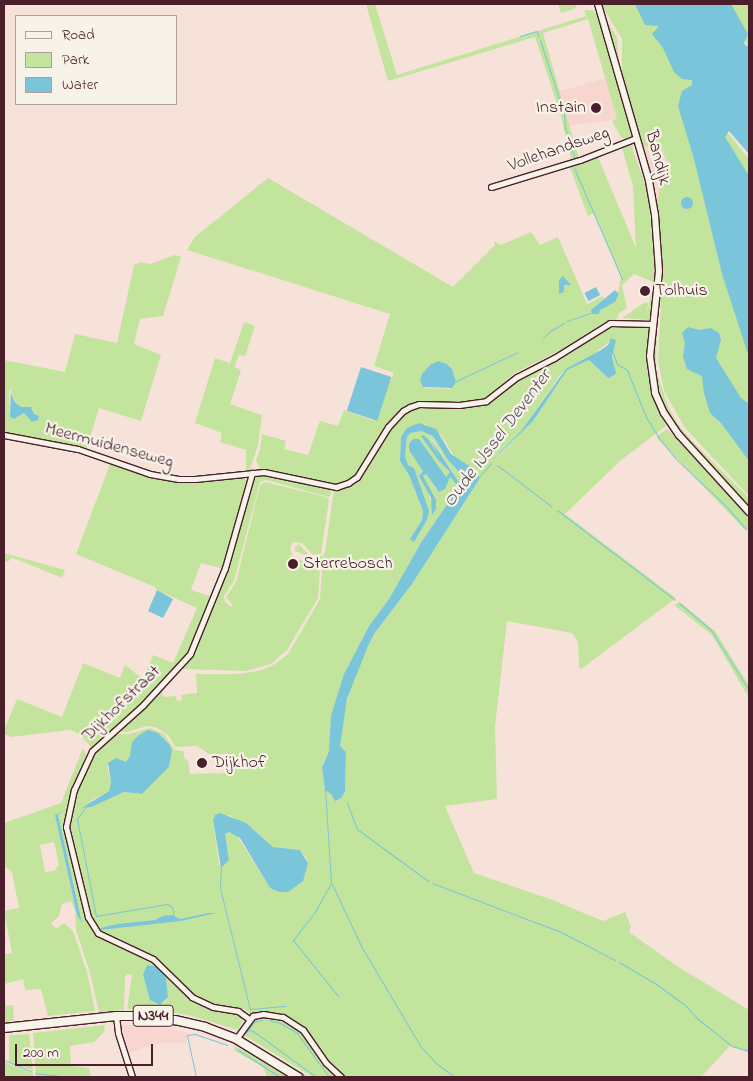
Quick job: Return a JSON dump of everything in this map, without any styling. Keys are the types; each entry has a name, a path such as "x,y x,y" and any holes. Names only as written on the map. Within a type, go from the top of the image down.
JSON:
{"main road":[{"name":"N344","path":"4,1028 116,1016 145,1016 175,1020 205,1027 236,1039 299,1077"}],"street":[{"name":"Bandijk","path":"598,4 649,181 657,233 659,278 653,324 651,371 655,393 664,413 679,435 749,512"},
{"name":"Vollehandsweg","path":"491,187 580,160 636,138"},
{"name":"Meermuidenseweg","path":"4,435 78,448 150,474 179,479 273,473 326,487 343,486 357,477 388,427 403,411 410,407 427,404 460,405 486,401 517,377 554,358 610,323 653,324"},
{"name":"Dijkhofstraat","path":"249,1019 238,1011 213,1007 197,1000 183,991 154,959 98,932 88,917 66,827 74,790 92,751 143,705 190,654 225,568 252,473"},
{"path":"236,1039 249,1019 263,1014 283,1017 294,1023 311,1039 326,1063 341,1077"},
{"path":"116,1016 118,1033 132,1077"}],"shaded area":[{"path":"606,78 617,119 569,126 560,91"},
{"path":"641,145 662,150 669,163 662,178 656,208"},
{"path":"119,1024 173,1029 187,1033 186,1043 160,1043 125,1054"}],"green space":[{"path":"366,4 375,4 397,75 586,16 584,10 592,10 598,15 632,131 631,136 625,139 621,137 612,121 617,119 588,19 543,33 579,159 491,184 571,159 561,116 535,37 388,81"},
{"path":"558,4 575,4 577,8 561,13"},
{"path":"601,4 650,4 659,26 711,112 749,159 749,496 685,428 664,391 658,360 662,254 656,208 662,178 669,163 662,150 641,145 622,78 622,39"},
{"path":"723,4 749,4 749,48 746,43"},
{"path":"603,15 617,37 619,71"},
{"path":"632,141 633,151 647,188 653,236 655,276 653,282 634,274 622,285 627,308 619,313 616,320 603,323 563,349 513,374 486,399 451,403 425,402 404,408 393,417 366,462 351,480 336,486 261,471 256,460 262,434 286,441 284,449 308,455 320,421 338,426 344,410 372,420 394,373 374,366 390,314 187,250 195,237 268,178 453,287 495,245 494,241 501,245 531,232 540,245 558,237 587,304 603,296 604,300 591,311 600,310 617,299 621,277 594,213 588,216 569,165 581,164 591,155","holes":["622,148 633,186 636,248 598,157","447,364 452,369 450,389 425,388 420,379"]},
{"path":"175,255 181,257 163,316 140,319 134,344 161,355 141,421 99,408 86,451 4,433 4,360 65,372 75,334 117,343 134,265 140,262 150,264","holes":["12,387 11,394 20,407 32,408 34,414 29,417 24,413 16,418 10,418 9,391"]},
{"path":"651,293 654,294 649,320 622,318 645,302 648,303 647,314"},
{"path":"244,322 255,326 245,356 239,355 234,367 241,370 230,404 262,415 258,445 250,469 246,470 246,450 220,442 222,433 195,423 215,358 230,363"},
{"path":"610,324 647,325 649,327 659,408 666,426 620,461 565,514 676,598 581,669 579,667 578,642 572,633 507,621 495,727 497,799 445,806 474,873 550,899 603,921 625,912 631,927 629,932 677,966 749,1010 749,1053 730,1046 701,1077 345,1077 333,1068 322,1055 312,1038 293,1020 285,1016 251,1015 245,1009 211,1005 191,995 154,958 101,932 95,927 89,917 68,829 70,808 81,777 93,752 113,734 129,734 150,728 164,734 175,750 183,751 185,759 188,760 190,774 233,773 234,759 224,754 212,756 197,746 175,747 168,735 155,727 147,726 127,732 122,732 119,728 161,690 164,697 176,696 177,701 182,700 181,695 197,693 196,674 236,674 259,671 275,664 288,654 320,599 322,570 315,558 323,556 325,552 334,490 349,485 390,428 404,413 418,406 482,404 512,382","holes":["610,341 614,346 612,357 615,368 606,376 589,360 568,369 590,357","567,370 532,421 493,463 521,431 562,373","425,424 441,435 456,459 473,470 480,478 412,584 374,634 368,646 353,679 344,714 340,746 346,752 345,792 341,796 331,794 325,790 323,763 329,751 344,674 369,626 389,599 422,541 459,487 450,477 446,484 436,489 426,474 423,476 436,509 433,506 420,473 424,471 408,448 446,477 450,473 439,461 428,439 439,458 440,455 428,436 433,440 458,481 462,483 465,477 445,455 433,436 421,431 410,432","410,432 407,437 405,456 408,465 414,468 427,520 414,541 410,539 422,520 423,511 409,475 400,461 401,437","171,750 169,767 142,794 124,792 89,802 109,791 111,782 107,766 126,762 130,756","229,815 257,832 273,847 300,850 308,863 294,887 288,892 270,888 236,834 229,832 225,834 229,860 219,865 213,820","214,913 181,921 101,930 117,924 155,920 164,916 180,919"]},
{"path":"655,325 657,326 656,371 669,408 677,423 691,440 749,499 749,506 681,436 666,411 655,385 652,364"},
{"path":"667,429 742,508 749,518 749,527 746,531 656,437"},
{"path":"110,464 172,480 244,477 247,481 224,569 201,563 191,590 213,597 189,650 155,690 92,748 79,734 71,730 11,737 5,734 4,730 17,699 62,717 83,663 120,678 125,665 143,679 153,655 173,663 197,608 157,590 155,587 76,554"},
{"path":"258,474 273,474 331,489 331,495 329,497 266,480 260,482 234,581 224,596 225,602 231,607 233,606 226,597 236,582 260,485 265,482 326,497 329,500 321,554 313,555 302,543 293,542 290,548 292,554 287,568 296,569 299,560 314,562 320,571 318,598 287,650 271,664 246,671 182,669 181,667 207,619 252,478"},
{"path":"299,544 308,554 295,551 295,547"},
{"path":"4,553 65,570 62,578 11,557 8,562 4,561"},
{"path":"680,602 715,631 748,684 749,698 712,635 674,605"},
{"path":"83,748 86,755 68,802 64,829 89,924 101,937 154,962 178,988 196,1003 212,1009 239,1014 243,1021 238,1030 188,1015 127,1009 132,975 127,974 125,977 124,1010 99,1012 90,973 76,930 75,910 71,901 62,904 59,916 51,923 56,929 64,923 73,931 87,972 95,1011 48,1016 41,989 25,990 23,979 4,984 4,954 12,953 4,911 19,908 12,872 4,866 4,823 61,803","holes":["64,813 58,815 82,923 77,915 55,815","54,842 59,865 54,871 45,872 40,845","160,969 166,978 168,997 164,1003 150,1000 143,975"]},
{"path":"4,993 6,1006 13,1005 14,1021 4,1022"},
{"path":"256,1017 274,1017 299,1029 338,1077 313,1077 242,1034 250,1021"},
{"path":"105,1025 104,1032 94,1042 70,1046 71,1066 89,1068 91,1077 36,1077 33,1033"},
{"path":"29,1034 33,1071 9,1062 9,1035"},
{"path":"242,1036 310,1077 304,1077 244,1040"},
{"path":"234,1046 249,1053 287,1077 267,1077 263,1067 235,1051"},
{"path":"4,1062 33,1074 33,1077 4,1077"}],"water":[{"path":"635,4 731,4 748,34 744,43 746,46 749,45 749,154 729,131 725,137 749,176 749,357 722,274 694,159 678,106 682,91 692,85 692,80 682,79 674,72 663,48 652,34 659,26 645,25"},
{"path":"685,197 689,197 693,203 689,209 685,209 681,205 681,201"},
{"path":"563,276 571,285 564,285 564,292 559,294 559,280"},
{"path":"596,287 600,295 589,301 584,293"},
{"path":"615,290 619,294 615,302 600,310 599,314 592,314 591,310"},
{"path":"688,327 699,330 711,328 719,333 721,340 716,358 741,398 749,404 749,461 721,423 710,413 704,393 702,376 687,369 683,357 685,343 682,333"},
{"path":"611,338 616,340 612,357 616,373 609,378 589,360 567,370 533,421 491,462 521,431 566,369 601,350 608,345"},
{"path":"438,361 447,364 452,369 456,382 452,388 423,387 420,381 422,374 430,365"},
{"path":"361,367 391,377 377,421 347,411"},
{"path":"11,386 11,394 15,402 21,407 31,407 34,414 39,416 38,420 32,422 24,413 14,419 10,417"},
{"path":"419,423 436,429 451,454 468,465 480,478 412,584 374,634 368,646 347,699 340,746 346,752 345,792 341,798 335,801 331,794 325,790 322,767 329,751 331,716 344,674 369,626 389,599 422,541 459,487 450,477 445,489 439,492 426,474 423,476 436,500 436,509 432,515 431,498 419,476 423,471 409,450 409,444 413,439 419,439 446,477 450,472 439,461 421,436 423,435 428,439 440,457 429,436 458,481 462,482 465,478 448,460 433,436 421,431 410,433 407,437 405,456 408,465 414,468 429,511 427,520 414,542 410,539 422,520 423,511 409,475 400,461 401,437 407,428"},
{"path":"157,590 173,599 163,618 148,611"},
{"path":"148,730 158,733 169,744 172,750 169,767 142,794 124,792 91,807 82,808 109,791 111,782 108,763 116,758 126,762 130,756 132,742"},
{"path":"64,811 58,815 82,923 77,915 55,815"},
{"path":"220,813 246,823 273,847 300,850 308,863 303,881 288,892 279,892 270,888 240,838 229,832 225,834 229,860 221,868 213,820 215,815"},
{"path":"216,913 181,921 101,930 101,928 117,924 155,920 163,916 172,915 180,919"},
{"path":"147,965 157,967 166,978 168,997 160,1005 150,1000 143,975"}],"waterway":[{"path":"520,36 536,31 539,36"},
{"path":"540,40 564,114 565,128 575,159"},
{"path":"574,168 622,279"},
{"path":"567,321 593,312"},
{"path":"543,338 550,331 564,323"},
{"path":"456,381 518,352"},
{"path":"613,353 617,364 627,370 646,417 659,438 677,460 726,506 746,529"},
{"name":"Oude IJssel Deventer","path":"479,477 491,463"},
{"path":"497,465 551,506"},
{"path":"557,510 675,600"},
{"path":"679,603 711,630 749,690"},
{"path":"325,789 331,883 315,912 293,940 338,996"},
{"name":"Oude IJssel Deventer","path":"347,803 357,829 428,881"},
{"path":"85,808 77,819 96,916 167,904 172,907 174,917"},
{"path":"221,868 220,888 250,1009 286,1006"},
{"name":"Oude IJssel Deventer","path":"432,883 561,932 615,960"},
{"path":"332,884 361,946 421,1047 437,1064 455,1077"},
{"name":"Oude IJssel Deventer","path":"619,962 656,984 684,1004 698,1019 732,1046 749,1051"},
{"path":"249,1029 255,1021 262,1020"},
{"path":"269,1020 280,1023 297,1033 329,1077"},
{"path":"246,1033 248,1030 253,1031 316,1077"},
{"path":"196,1077 187,1035 195,1034 227,1045"},
{"path":"238,1050 280,1077"},
{"path":"4,1060 32,1072"},
{"path":"35,1073 60,1076"}],"place":[{"name":"Instain","path":"596,108"},
{"name":"Tolhuis","path":"645,291"},
{"name":"Sterrebosch","path":"293,564"},
{"name":"Dijkhof","path":"202,763"}]}
